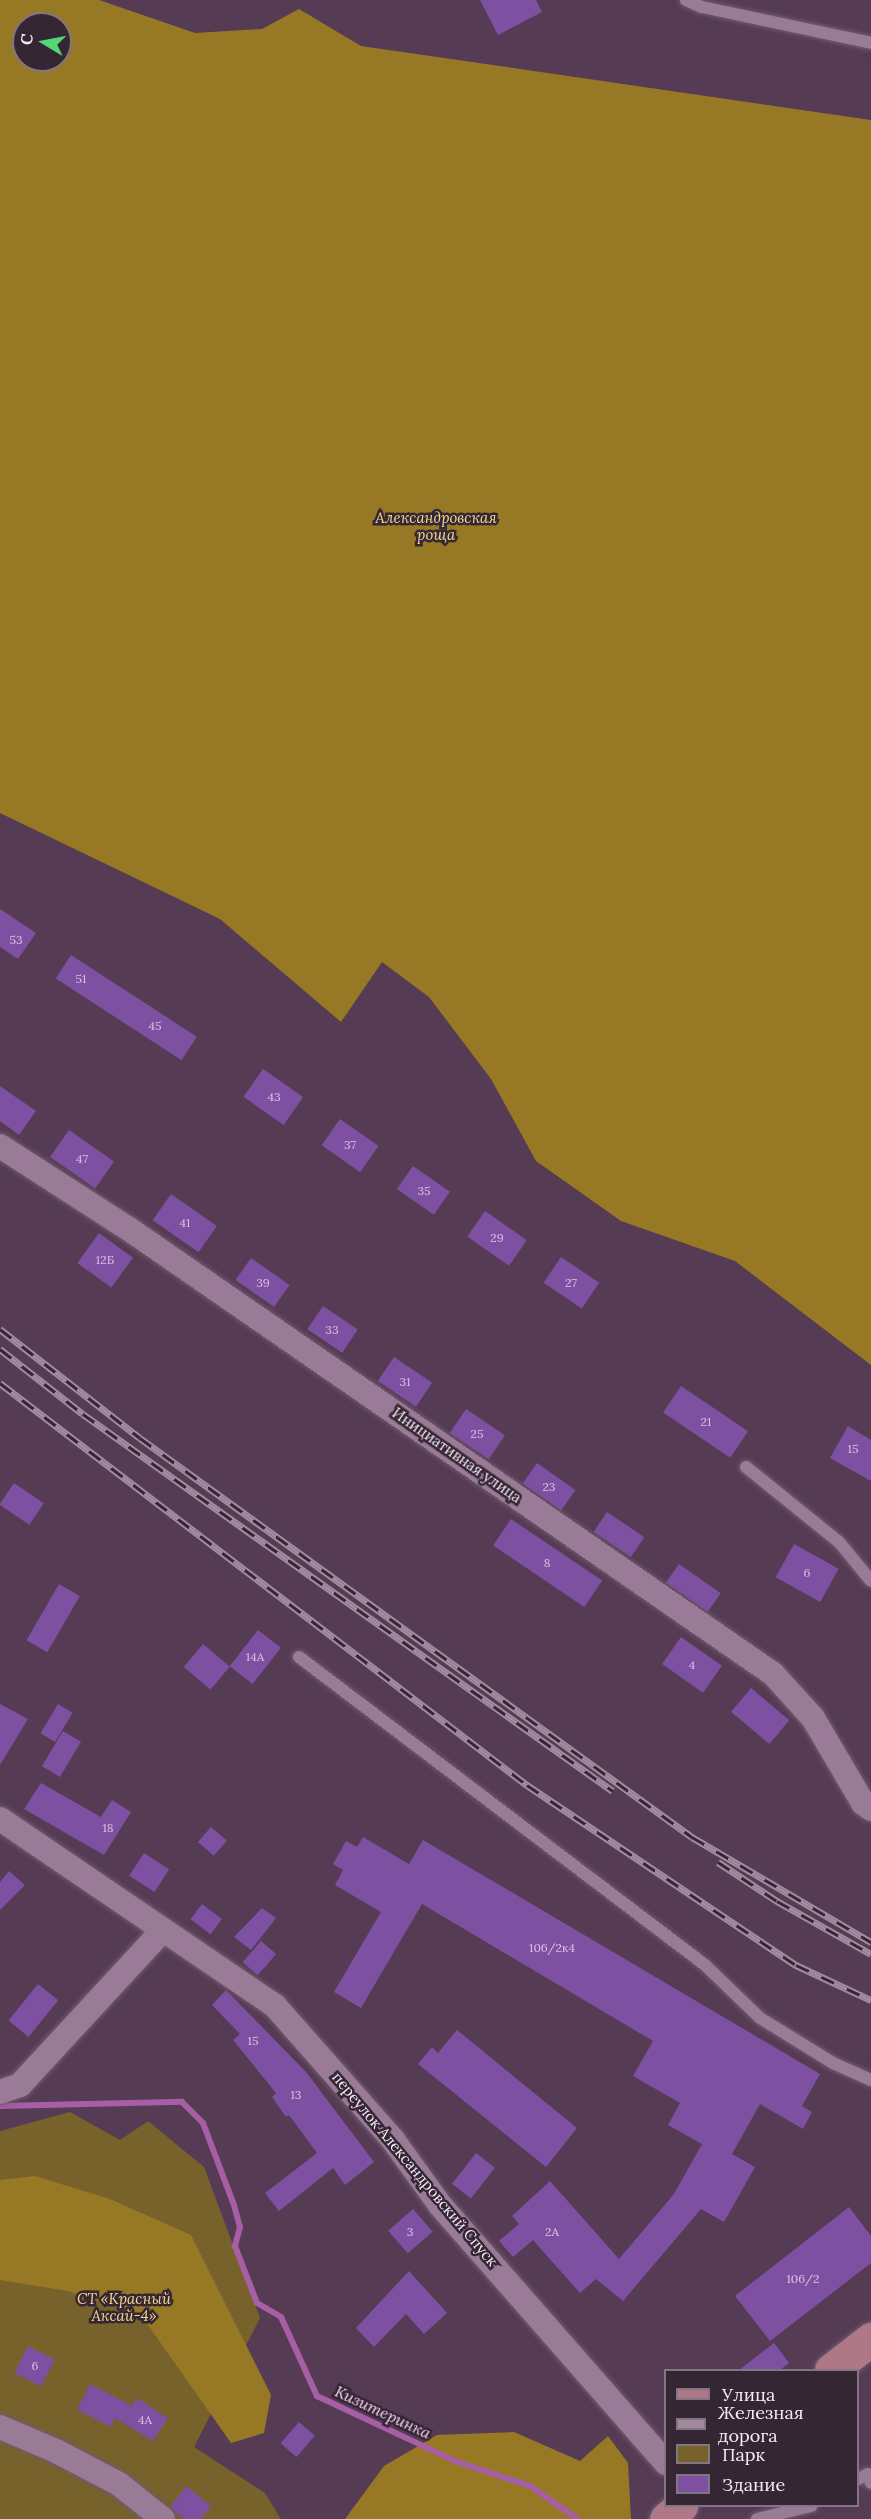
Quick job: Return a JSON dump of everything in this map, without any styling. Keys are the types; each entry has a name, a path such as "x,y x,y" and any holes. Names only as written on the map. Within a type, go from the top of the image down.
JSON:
{"street":[{"name":"Инициативная улица","path":"0,1146 129,1229 773,1674 813,1718 863,1803 871,1809"},
{"name":"переулок Александровский Спуск","path":"0,1819 275,2006 393,2139 440,2205 664,2461"},
{"path":"0,2092 20,2085 163,1930"},
{"path":"832,2369 871,2339"},
{"path":"0,2427 56,2451 119,2484 163,2519"}],"lane":[{"path":"686,0 702,7 871,43"},
{"path":"746,1467 839,1542 871,1581"},
{"path":"299,1657 705,1965 760,2018 833,2063 871,2080"},
{"path":"859,2478 867,2474 871,2483"},
{"path":"757,2519 803,2507"}],"green space":[{"name":"Александровская роща","path":"0,0 99,0 195,33 262,29 299,9 361,46 871,120 871,1365 735,1261 621,1221 536,1161 491,1079 429,997 382,962 341,1022 220,919 0,813"},
{"name":"СТ «Красный Аксай-4»","path":"70,2112 120,2140 148,2121 204,2167 260,2318 194,2447 265,2493 281,2519 0,2519 0,2131"},
{"path":"35,2176 110,2199 191,2235 271,2395 264,2433 231,2443 141,2315 68,2291 0,2280 0,2180"},
{"path":"514,2432 580,2461 608,2436 628,2463 631,2519 345,2519 384,2466 437,2435"}],"building":[{"path":"480,0 536,0 542,12 498,35"},
{"path":"0,909 36,933 18,959 0,947"},
{"path":"71,955 197,1037 182,1060 56,978"},
{"path":"263,1069 303,1097 284,1125 243,1097"},
{"path":"0,1086 36,1111 19,1135 0,1121"},
{"path":"340,1119 379,1146 360,1172 322,1145"},
{"path":"69,1130 114,1162 95,1189 50,1157"},
{"path":"413,1166 450,1192 434,1215 397,1189"},
{"path":"171,1194 217,1226 199,1252 153,1220"},
{"path":"485,1211 527,1240 509,1266 467,1236"},
{"path":"99,1233 133,1258 111,1288 77,1263"},
{"path":"561,1257 599,1283 582,1308 544,1283"},
{"path":"251,1258 290,1285 274,1307 236,1280"},
{"path":"323,1306 358,1329 342,1353 307,1329"},
{"path":"394,1357 432,1383 416,1407 378,1381"},
{"path":"681,1386 748,1431 730,1458 663,1413"},
{"path":"466,1409 505,1435 489,1459 450,1433"},
{"path":"848,1426 871,1440 871,1481 830,1458"},
{"path":"537,1463 576,1490 561,1510 523,1483"},
{"path":"14,1483 44,1503 29,1525 0,1505"},
{"path":"607,1512 644,1537 631,1557 594,1532"},
{"path":"511,1519 602,1581 584,1607 493,1546"},
{"path":"794,1544 839,1569 820,1602 776,1577"},
{"path":"679,1564 721,1593 708,1612 666,1583"},
{"path":"59,1584 80,1596 47,1652 26,1640"},
{"path":"258,1630 281,1648 253,1684 230,1666"},
{"path":"681,1637 722,1666 703,1693 662,1664"},
{"path":"203,1644 230,1666 211,1689 184,1667"},
{"path":"751,1688 789,1720 769,1744 731,1712"},
{"path":"0,1704 28,1719 0,1765"},
{"path":"58,1704 73,1713 55,1742 40,1733"},
{"path":"63,1731 81,1742 60,1777 42,1766"},
{"path":"41,1783 101,1817 112,1800 131,1812 104,1855 24,1809"},
{"path":"211,1827 227,1841 214,1856 198,1842"},
{"path":"363,1837 409,1864 423,1840 820,2074 802,2106 812,2112 803,2129 760,2104 732,2154 755,2167 724,2222 701,2209 623,2301 596,2279 580,2293 533,2240 513,2257 499,2241 519,2224 512,2216 550,2181 619,2259 674,2194 702,2144 668,2125 680,2103 633,2076 653,2041 422,1904 361,2008 334,1992 381,1912 335,1885 343,1870 333,1864 346,1841 357,1847"},
{"path":"144,1853 169,1869 154,1892 129,1876"},
{"path":"9,1871 25,1885 0,1910 0,1882"},
{"path":"202,1904 222,1919 211,1934 191,1919"},
{"path":"262,1908 276,1918 251,1950 234,1937"},
{"path":"261,1941 276,1954 258,1975 243,1962"},
{"path":"38,1984 58,2000 29,2037 8,2021"},
{"path":"226,1990 306,2072 374,2162 345,2185 333,2168 279,2211 265,2193 317,2153 289,2115 286,2117 272,2097 276,2093 233,2040 240,2034 212,2005"},
{"path":"457,2030 577,2128 546,2167 418,2064 432,2047 438,2053"},
{"path":"476,2153 495,2168 471,2199 452,2184"},
{"path":"849,2207 871,2236 871,2263 770,2341 735,2296"},
{"path":"413,2209 433,2232 408,2253 388,2231"},
{"path":"409,2271 447,2313 424,2334 406,2314 374,2347 356,2328"},
{"path":"774,2343 789,2363 781,2369 740,2369"},
{"path":"28,2346 55,2360 41,2386 14,2373"},
{"path":"90,2384 132,2406 137,2398 168,2418 153,2441 115,2418 111,2427 77,2410"},
{"path":"299,2422 315,2436 296,2457 281,2443"},
{"path":"186,2486 211,2506 201,2519 184,2519 170,2507"}],"waterway":[{"name":"Кизитеринка","path":"0,2106 182,2102 203,2123 234,2205 240,2227 235,2246 257,2303 281,2317 317,2396 455,2461 530,2486 578,2519"}],"railway":[{"path":"0,1329 140,1438 692,1837 871,1942"},
{"path":"0,1349 83,1414 613,1791"},
{"path":"0,1383 527,1785 796,1965 871,2000"},
{"path":"718,1862 777,1901 871,1954"}]}
